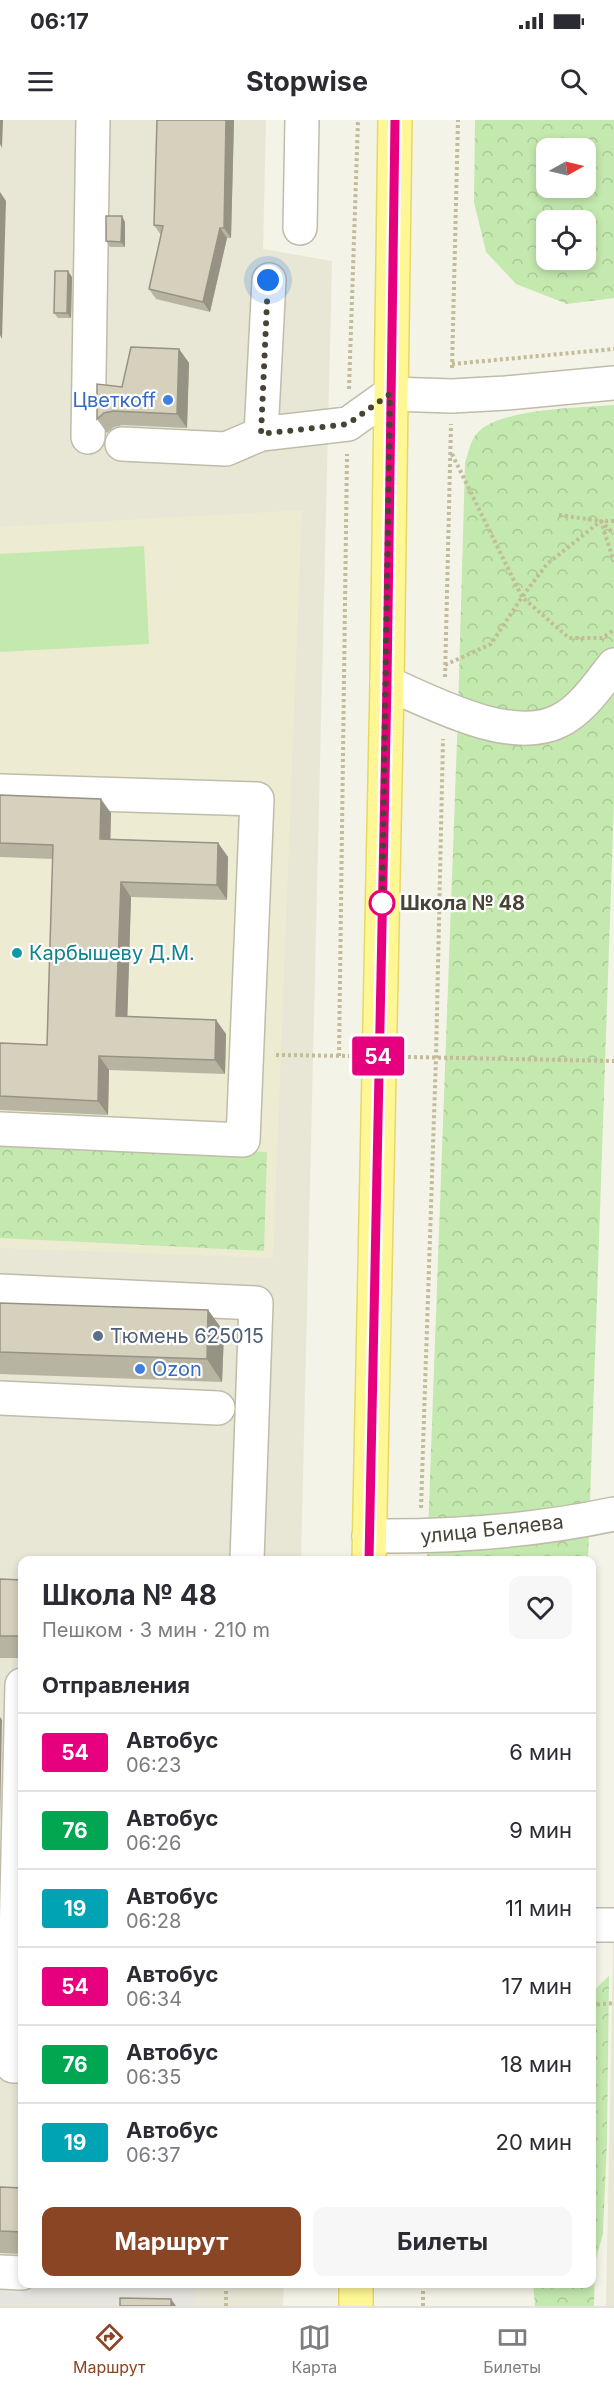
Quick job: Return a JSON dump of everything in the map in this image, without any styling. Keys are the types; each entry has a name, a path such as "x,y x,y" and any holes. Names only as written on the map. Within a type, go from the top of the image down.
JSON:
{"main road":[{"path":"369,1548 387,683 395,120"},
{"path":"356,2288 356,2306"}],"street":[{"path":"88,437 93,120"},
{"path":"300,228 302,120"},
{"path":"261,434 268,280"},
{"path":"122,444 226,449 261,434 348,424 390,394 452,396 614,383"},
{"path":"387,683 444,707 508,728 541,728 561,720 588,699 614,665"},
{"path":"0,791 257,799 243,1140 0,1129"},
{"path":"0,1291 256,1303 247,1556"},
{"path":"0,1398 218,1408"},
{"name":"улица Беляева","path":"369,1548 420,1537 502,1531 614,1514"},
{"path":"0,1684 18,1685"},
{"path":"18,1821 13,1917 13,2066 18,2066"},
{"path":"596,1925 614,1925"},
{"path":"0,2272 18,2272"}],"path":[{"path":"339,1056 348,424 358,120"},
{"path":"420,1537 436,1057 458,120"},
{"path":"452,364 614,349"},
{"path":"451,451 522,597 569,638 602,638 614,630"},
{"path":"559,515 614,521"},
{"path":"445,665 491,644 547,564 601,521"},
{"path":"601,521 614,534"},
{"path":"601,521 614,562"},
{"path":"247,1054 614,1061"},
{"path":"596,2005 614,2003"},
{"path":"226,2288 226,2306"},
{"path":"423,2288 423,2306"}],"shaded area":[{"path":"0,120 266,120 263,249 332,261 301,1556 18,1556 18,2288 284,2288 283,2306 0,2306"},
{"path":"302,510 273,1258 0,1248 0,527"},
{"path":"614,1901 614,2306 606,2306"},
{"path":"0,2261 18,2279 18,2288 195,2288 194,2306 0,2303"}],"green space":[{"path":"475,120 614,120 614,298 567,304 516,284 486,252 474,202"},
{"path":"614,405 614,802 588,1556 427,1556 465,463 475,436 485,427 518,415"},
{"path":"144,546 149,644 0,652 0,554"},
{"path":"0,1141 267,1152 264,1251 0,1238"},
{"path":"609,1976 607,2140 603,2233 596,2259 596,1988"},
{"path":"533,2288 594,2288 594,2306 535,2306"}],"building":[{"path":"157,120 226,120 224,228 220,228 203,302 149,289 163,226 154,225"},
{"path":"106,216 122,216 121,242 106,241"},
{"path":"55,271 68,271 67,313 54,313"},
{"path":"131,347 179,349 177,414 113,411 104,413 97,419 97,384 122,387"},
{"path":"0,795 101,799 100,839 218,843 217,885 121,882 116,1016 216,1020 215,1060 99,1056 98,1101 0,1096 0,1043 47,1045 53,845 0,843"},
{"path":"0,1303 208,1310 207,1359 0,1352"},
{"path":"0,1579 18,1580 18,1636 0,1636"},
{"path":"0,2187 18,2188 18,2232 0,2231"},
{"path":"120,2298 171,2299 171,2306 120,2306"}],"bus line":[{"name":"54","path":"369,1556 387,683 395,120"}],"place":[{"name":"Цветкоff","path":"168,400"},
{"name":"Школа № 48","path":"382,903"},
{"name":"Карбышеву Д.М.","path":"17,953"},
{"name":"Тюмень 625015","path":"98,1336"},
{"name":"Ozon","path":"140,1369"}],"route":[{"path":"268,280 261,434 348,424 390,394 382,903"}]}
